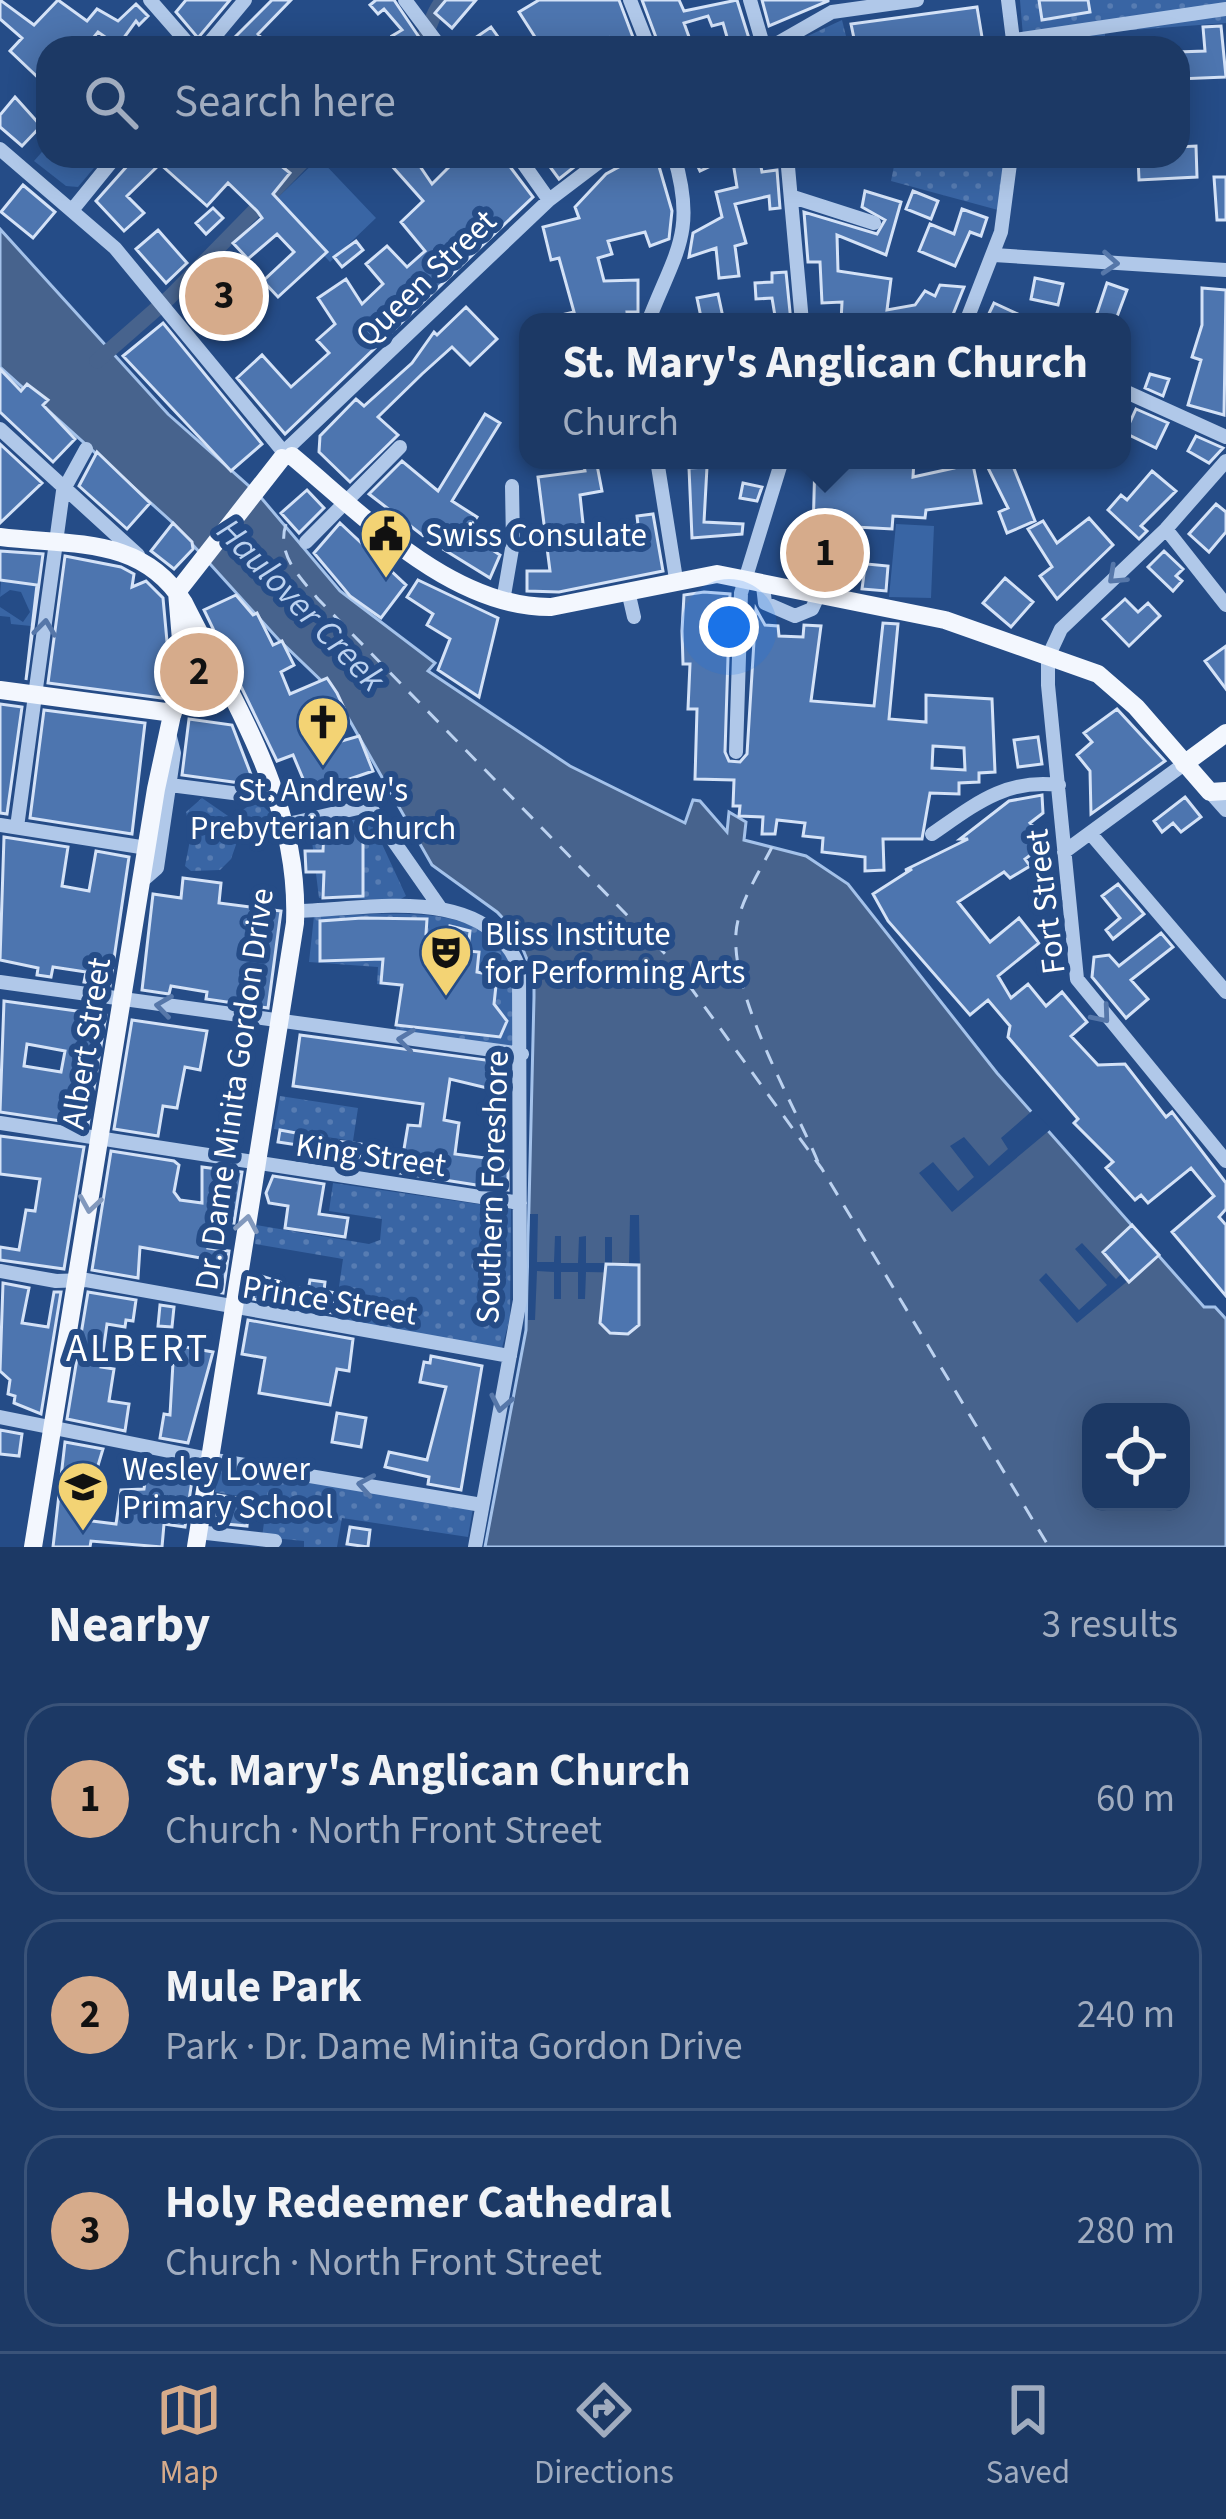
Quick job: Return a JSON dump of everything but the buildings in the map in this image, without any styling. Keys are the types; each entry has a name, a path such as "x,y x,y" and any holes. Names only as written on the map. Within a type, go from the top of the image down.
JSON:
{"main road":[{"name":"Queen Street","path":"177,592 286,452"},
{"path":"286,452 434,565 503,601 551,607 717,574 817,598 932,617 1048,656 1112,684 1184,764 1218,791"},
{"path":"0,536 138,555 177,592"},
{"name":"Albert Street","path":"33,1547 141,882 183,664 177,592"},
{"name":"Dr. Dame Minita Gordon Drive","path":"177,592 279,799 288,824 295,911 197,1539"},
{"path":"0,690 171,722"},
{"path":"1184,764 1226,733"}],"street":[{"path":"150,0 182,36"},
{"path":"215,36 245,0"},
{"path":"405,0 432,36"},
{"path":"630,0 645,36"},
{"path":"750,0 762,36"},
{"path":"788,36 832,12 917,0"},
{"path":"1009,0 1013,36"},
{"path":"1062,36 1226,9"},
{"path":"0,149 73,209 162,303 286,452"},
{"path":"73,209 106,168"},
{"path":"526,168 549,200"},
{"name":"Queen Street","path":"286,452 549,200 591,168"},
{"path":"652,313 684,236 688,209 677,168"},
{"path":"789,168 801,313"},
{"path":"973,313 994,255 1009,168"},
{"path":"793,197 874,223"},
{"path":"994,255 1226,271"},
{"path":"1131,394 1226,437"},
{"path":"0,429 138,555"},
{"path":"306,542 400,447"},
{"path":"17,827 63,490 86,448"},
{"path":"1048,656 1061,629 1166,530 1226,461"},
{"path":"658,469 676,579"},
{"path":"736,752 741,593 755,584 780,469"},
{"path":"503,601 513,543 512,486"},
{"path":"1166,530 1226,605"},
{"path":"628,591 634,617"},
{"name":"Fort Street","path":"1048,656 1077,979 1226,1161"},
{"path":"141,882 158,868 174,753 171,722"},
{"path":"1064,852 1184,764"},
{"path":"932,834 1005,787 1029,782 1059,785"},
{"path":"170,785 279,799"},
{"path":"1218,791 1226,810"},
{"path":"288,824 358,808 376,811 441,909"},
{"path":"0,825 147,848"},
{"path":"1090,833 1226,992"},
{"path":"295,911 441,909"},
{"name":"Southern Foreshore","path":"441,909 474,915 507,944 519,967 520,1300 475,1547"},
{"path":"0,982 522,1054"},
{"name":"King Street","path":"0,1123 520,1204"},
{"name":"Prince Street","path":"0,1271 77,1280 510,1356"},
{"path":"0,1417 209,1460 482,1504"},
{"path":"197,1539 275,1541"}],"shaded area":[{"path":"1020,0 1226,0 1226,23 1105,32 1105,36 1023,36"},
{"path":"842,20 846,36 808,36"},
{"path":"43,168 94,168 78,187 66,186"},
{"path":"309,168 328,168 376,218 330,262 273,202"},
{"path":"894,168 1003,168 998,210 891,181"},
{"path":"896,524 934,526 931,598 889,597"},
{"path":"1,580 37,585 31,626 11,624 10,617 0,616 0,607 23,622 30,612 21,592 10,590 0,597"},
{"path":"202,798 231,818 250,805 261,804 273,816 270,830 238,839 231,859 220,870 191,871 185,866 191,835 186,812"},
{"path":"370,818 406,896 399,900 319,898 310,825"},
{"path":"423,915 476,928 496,942 513,972 514,1047 395,1035 401,987 377,984 378,967 309,962 314,916"},
{"path":"280,1096 358,1108 353,1141 274,1129"},
{"path":"333,1183 511,1209 510,1317 502,1348 334,1321 343,1259 255,1244 256,1225 369,1244 380,1240 382,1219 329,1211"},
{"path":"219,1465 473,1508 468,1537 342,1518 337,1547 304,1547 304,1541 262,1537 267,1501 215,1492"}],"water":[{"name":"Haulover Creek","path":"0,229 168,414 258,494 340,591 435,663 428,671 570,766 685,823 693,800 700,801 727,832 729,812 746,822 744,840 806,856 848,884 997,1073 1204,1307 1215,1307 1226,1319 1226,1547 485,1547 526,1330 534,977 516,932 497,912 432,865 334,693 173,523 0,367"}],"pier":[{"path":"1033,1110 1051,1129 952,1212 919,1173 933,1162 958,1191 974,1177 950,1146 964,1137 989,1166 1008,1149 1001,1138"},
{"path":"530,1214 538,1214 537,1262 554,1262 555,1236 561,1236 561,1263 578,1263 579,1237 586,1236 586,1263 605,1263 605,1237 612,1237 612,1263 629,1264 630,1215 639,1215 640,1273 586,1272 585,1299 578,1299 578,1272 561,1272 561,1299 554,1299 554,1272 537,1271 535,1320 528,1320"},
{"path":"1132,1225 1159,1255 1077,1323 1039,1280 1046,1273 1079,1310 1107,1285 1075,1249 1082,1243 1116,1279 1122,1273 1103,1252"}],"waterway":[{"path":"424,36 443,0"},
{"path":"97,361 170,297 296,168"}],"ferry route":[{"path":"286,524 287,556 318,599 670,959 822,1169 1049,1547"},
{"path":"772,847 741,911 737,959 753,1018 818,1162"}],"place":[{"name":"Holy Redeemer Cathedral","path":"224,296"},
{"name":"St. Mary's Anglican Church","path":"825,553"},
{"name":"Swiss Consulate","path":"386,580"},
{"name":"Mule Park","path":"199,672"},
{"name":"St. Andrew's Prebyterian Church","path":"323,768"},
{"name":"Bliss Institute for Performing Arts","path":"446,998"},
{"name":"Wesley Lower Primary School","path":"83,1533"}],"district":[{"name":"ALBERT","path":"138,1347"}]}
